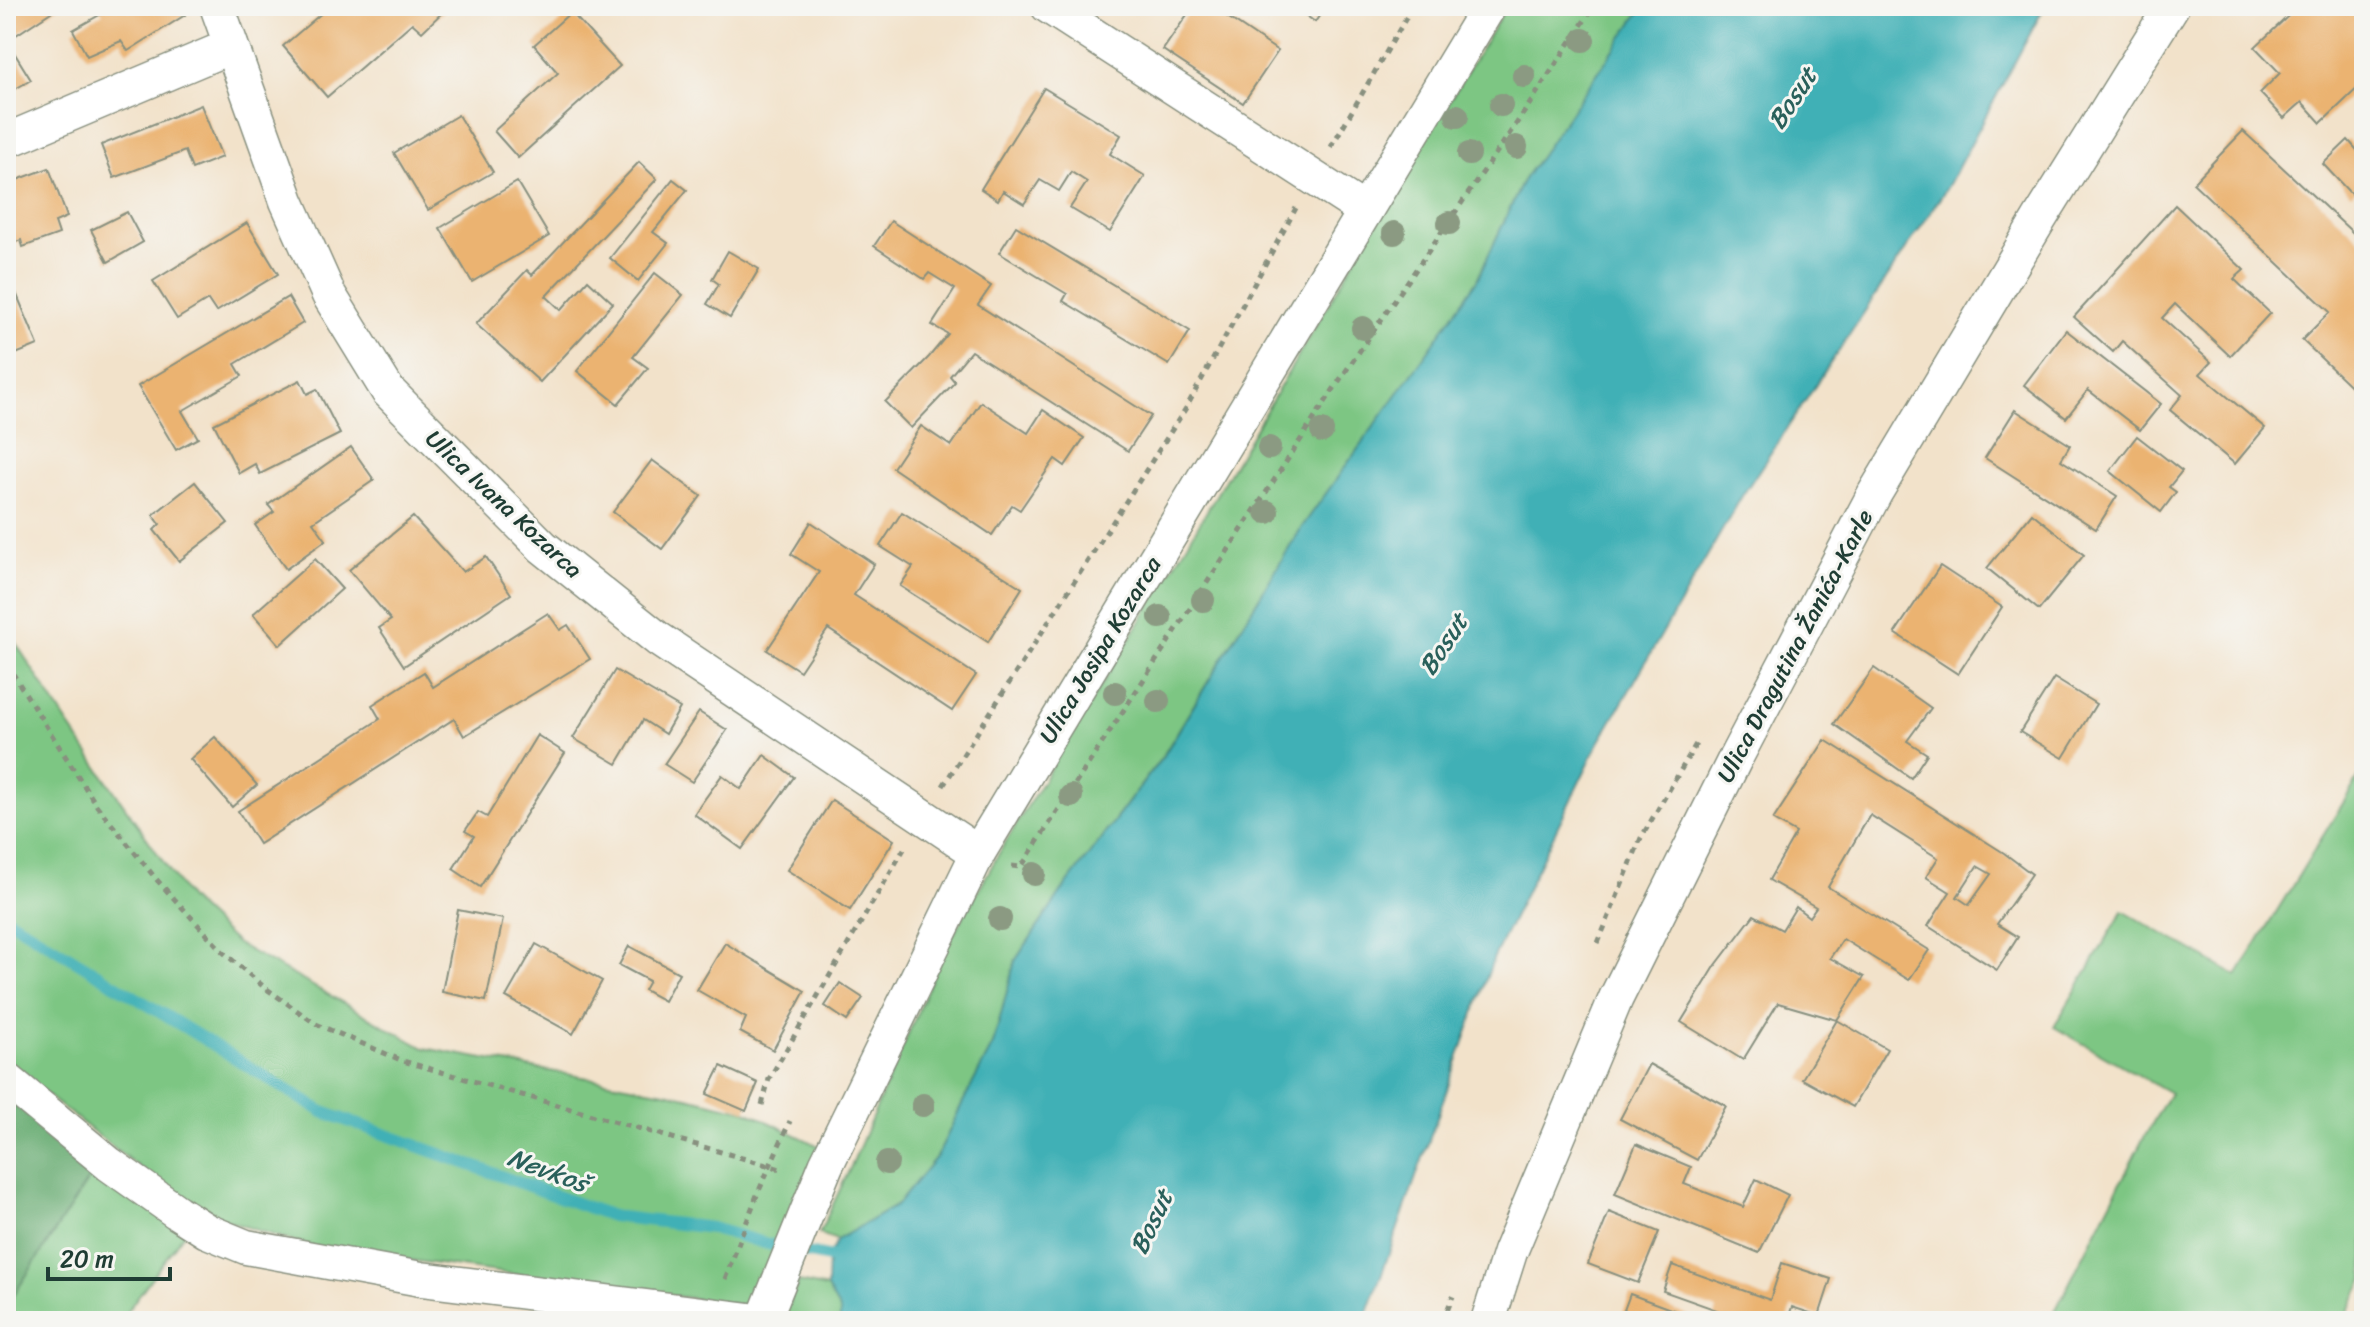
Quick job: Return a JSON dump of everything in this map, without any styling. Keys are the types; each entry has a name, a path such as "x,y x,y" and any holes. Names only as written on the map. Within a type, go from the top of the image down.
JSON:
{"street":[{"name":"Ulica Ivana Kozarca","path":"217,6 287,201 329,295 388,391 543,547 658,639 978,853"},
{"path":"1048,6 1365,211"},
{"name":"Ulica Josipa Kozarca","path":"6,1079 109,1164 177,1212 207,1231 246,1247 421,1279 760,1321 820,1181 978,853 1489,6"},
{"name":"Ulica Dragutina Žanića-Karle","path":"1488,1321 1510,1252 1616,998 1735,759 1875,493 2172,6"},
{"path":"6,141 231,46"}],"path":[{"path":"762,1105 769,1079 924,816 1186,408 1313,177 1413,6"},
{"path":"978,853 1009,866 1021,867 1339,381 1594,6"},
{"path":"6,663 97,806 157,880 223,952 264,987 316,1024 403,1061 820,1181"},
{"path":"729,1266 790,1121"}],"green space":[{"path":"1507,6 1644,6 1523,181 1477,280 1302,527 1164,754 1065,887 1015,961 993,1045 938,1155 897,1205 837,1240 819,1234 943,953 1002,848 1185,548"},
{"path":"6,628 189,899 236,943 424,1048 670,1093 746,1111 823,1148 749,1306 312,1247 237,1224 200,1211 163,1186 6,1063"},
{"path":"2364,769 2364,1279 2344,1321 2050,1321 2170,1093 2054,1027 2123,911 2237,976"},
{"path":"6,1092 98,1164 6,1307"},
{"path":"98,1164 185,1232 120,1321 6,1321 6,1307"},
{"path":"799,1282 827,1288 840,1310 840,1321 784,1321"}],"water":[{"name":"Bosut","path":"1644,6 2045,6 1948,186 1742,496 1597,746 1494,957 1365,1321 840,1321 840,1310 827,1288 828,1257 837,1240 897,1205 938,1155 993,1045 1015,961 1065,887 1164,755 1302,527 1477,280 1523,181"}],"building":[{"path":"6,6 60,6 7,41 31,80 6,94"},
{"path":"98,6 179,6 185,15 128,51 121,41 87,56 73,30 103,13"},
{"path":"330,6 397,6 401,10 405,6 449,6 422,32 412,23 327,97 283,46"},
{"path":"1193,6 1211,6 1278,51 1243,103 1163,50"},
{"path":"1293,6 1326,6 1315,22"},
{"path":"2299,6 2364,6 2364,82 2321,123 2302,102 2284,118 2260,93 2280,73 2255,47"},
{"path":"571,12 620,66 518,158 494,131 558,73 534,45"},
{"path":"1044,88 1121,135 1110,154 1145,176 1110,232 1070,208 1087,182 1071,172 1059,191 1040,180 1024,204 1003,191 998,200 981,189"},
{"path":"201,105 222,157 192,169 185,151 114,178 101,145"},
{"path":"458,115 493,172 428,210 394,153"},
{"path":"2243,131 2364,243 2364,399 2302,340 2330,312 2193,183"},
{"path":"2348,140 2364,158 2364,182 2351,194 2323,164"},
{"path":"639,162 657,179 546,296 561,310 588,280 613,303 540,382 476,324 527,270 532,275"},
{"path":"49,168 67,217 55,222 59,234 23,247 21,240 10,244 6,233 6,184"},
{"path":"673,179 687,190 653,232 668,243 638,281 610,258"},
{"path":"517,182 549,236 472,282 440,228"},
{"path":"2175,205 2244,270 2234,279 2270,313 2230,356 2175,304 2162,318 2211,362 2200,374 2265,428 2235,464 2170,410 2182,395 2122,341 2113,352 2074,317"},
{"path":"127,212 143,242 108,262 91,230"},
{"path":"891,221 991,286 978,305 1151,416 1128,451 971,351 950,376 955,382 911,428 885,402 948,334 932,325 955,289 929,273 924,279 874,246"},
{"path":"247,223 278,274 216,312 208,300 177,319 153,281"},
{"path":"1016,226 1190,331 1169,365 1063,301 1067,294 999,253"},
{"path":"728,251 759,269 730,318 707,304 719,284 712,279"},
{"path":"6,269 38,345 6,358"},
{"path":"655,273 683,295 633,357 648,368 618,404 577,371"},
{"path":"288,297 303,323 235,364 242,376 182,411 198,438 176,450 138,386"},
{"path":"2066,330 2161,404 2140,430 2088,390 2066,418 2024,385"},
{"path":"300,380 307,394 317,389 340,434 260,474 255,464 239,473 214,424"},
{"path":"981,402 1028,433 1043,410 1084,438 1065,466 1055,459 1020,510 1012,505 992,535 893,468 921,426 951,446"},
{"path":"2015,410 2070,445 2061,460 2117,496 2096,529 1985,458"},
{"path":"2137,436 2182,471 2169,487 2176,492 2161,512 2110,471"},
{"path":"351,447 374,480 313,522 326,540 286,569 255,525 274,512 268,505"},
{"path":"652,460 701,496 662,549 613,512"},
{"path":"195,482 228,523 179,561 154,530 160,524 153,515"},
{"path":"902,512 1022,588 988,642 900,586 913,567 880,546"},
{"path":"2032,513 2084,555 2039,610 1987,568"},
{"path":"413,517 463,572 486,557 511,594 404,666 379,628 391,620 349,570"},
{"path":"811,522 874,564 854,595 976,675 952,711 828,629 800,671 767,650 819,572 791,554"},
{"path":"315,559 342,589 280,645 253,614"},
{"path":"1940,566 2002,607 1958,674 1895,633"},
{"path":"548,613 560,630 568,625 590,659 464,736 454,719 259,844 238,811 380,719 372,705 424,672 433,687"},
{"path":"1874,668 1931,708 1907,741 1927,754 1911,778 1834,724"},
{"path":"615,670 680,708 665,734 643,720 617,764 573,738"},
{"path":"2054,678 2096,704 2063,758 2020,732"},
{"path":"699,712 727,730 692,782 664,764"},
{"path":"537,735 565,753 480,887 453,869 474,836 465,831 478,812 487,817"},
{"path":"215,737 257,785 232,807 190,759"},
{"path":"1825,740 2004,853 2032,874 1997,924 2018,937 1997,970 1928,926 1950,892 1926,877 1938,858 1870,815 1828,887 1929,950 1909,980 1843,939 1830,958 1864,977 1837,1020 1778,1003 1743,1060 1681,1022 1716,965 1754,915 1782,930 1796,907 1809,917 1816,907 1769,880 1796,833 1773,820","holes":["1977,866 1991,874 1969,905 1957,897"]},
{"path":"764,755 794,777 742,849 694,814 722,775 741,789"},
{"path":"832,800 894,840 850,910 787,870"},
{"path":"458,910 503,919 486,1001 442,992"},
{"path":"725,943 805,991 773,1050 740,1032 746,1018 697,990"},
{"path":"536,944 602,981 573,1034 506,997"},
{"path":"629,946 679,973 664,1001 644,990 649,981 619,965"},
{"path":"840,983 863,998 847,1021 825,1006"},
{"path":"1837,1020 1887,1049 1853,1107 1802,1079"},
{"path":"1649,1064 1726,1106 1697,1160 1620,1119"},
{"path":"721,1066 758,1083 746,1111 707,1094"},
{"path":"1636,1144 1691,1167 1684,1184 1743,1207 1756,1179 1788,1195 1759,1253 1615,1194"},
{"path":"1609,1212 1659,1232 1638,1283 1588,1264"},
{"path":"1782,1263 1831,1279 1819,1316 1792,1307 1787,1321 1713,1321 1717,1310 1663,1291 1672,1265 1770,1300"},
{"path":"1630,1294 1703,1321 1620,1321"}],"waterway":[{"name":"Nevkoš","path":"6,918 323,1112 612,1216 712,1228 775,1246 842,1257"}]}
